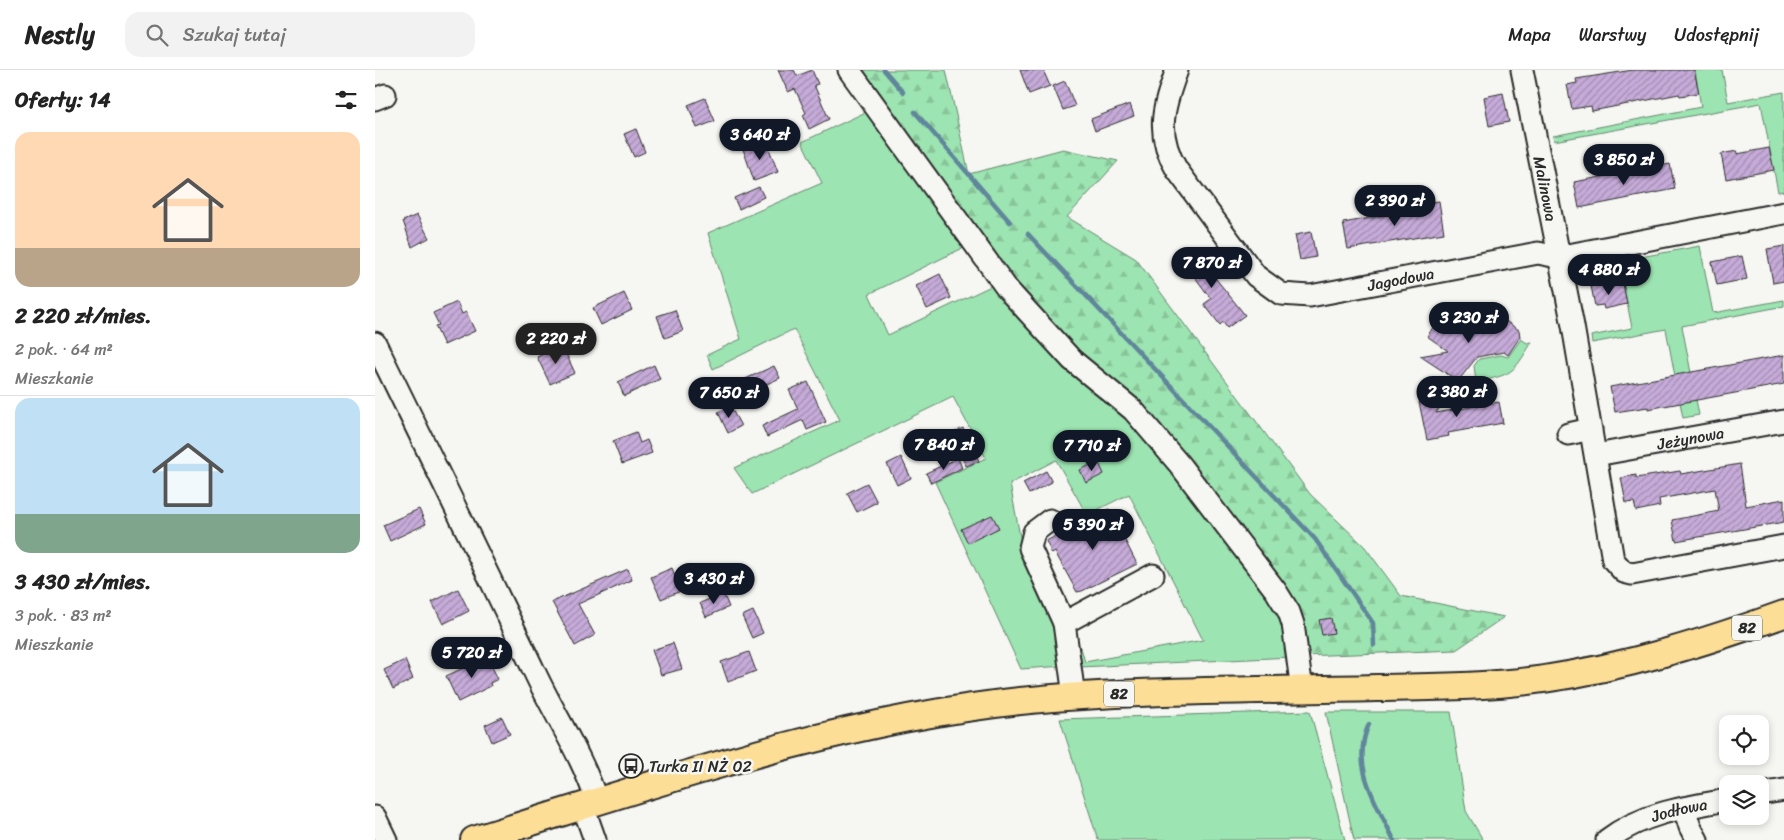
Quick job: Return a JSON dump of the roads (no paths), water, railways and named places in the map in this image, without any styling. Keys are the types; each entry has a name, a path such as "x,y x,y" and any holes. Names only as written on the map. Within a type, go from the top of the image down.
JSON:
{"main road":[{"name":"82","path":"474,840 763,752 853,729 989,705 1074,696 1173,691 1437,686 1542,679 1602,669 1709,641 1784,614"},
{"name":"82","path":"1709,641 1784,630"}],"street":[{"path":"849,70 1008,290 1072,360 1133,410 1179,464 1276,591 1289,612 1293,624 1302,690"},
{"name":"Jagodowa","path":"1177,70 1165,102 1163,136 1167,153 1177,170 1256,276 1281,294 1310,296 1537,253 1558,257 1784,213"},
{"name":"Malinowa","path":"1522,70 1591,428 1613,560 1624,572 1632,574 1784,546"},
{"path":"375,343 545,695 588,776 595,840"},
{"name":"Jeżynowa","path":"1596,456 1784,420"},
{"path":"1568,434 1591,428"},
{"path":"1050,520 1034,532 1030,548 1063,624 1074,696"},
{"path":"1063,624 1153,575"},
{"path":"1769,792 1784,790"},
{"name":"Jodłowa","path":"1607,840 1645,819 1684,808 1719,801"},
{"path":"1684,808 1697,840"},
{"path":"375,817 386,840"}],"waterway":[{"path":"884,70 903,92"},
{"path":"915,112 1010,222"},
{"path":"1028,234 1315,539 1373,623 1374,645"},
{"path":"1369,724 1362,754 1364,769 1373,798 1394,840"}],"place":[{"name":"Turka II NŻ 02","path":"631,766"}]}
